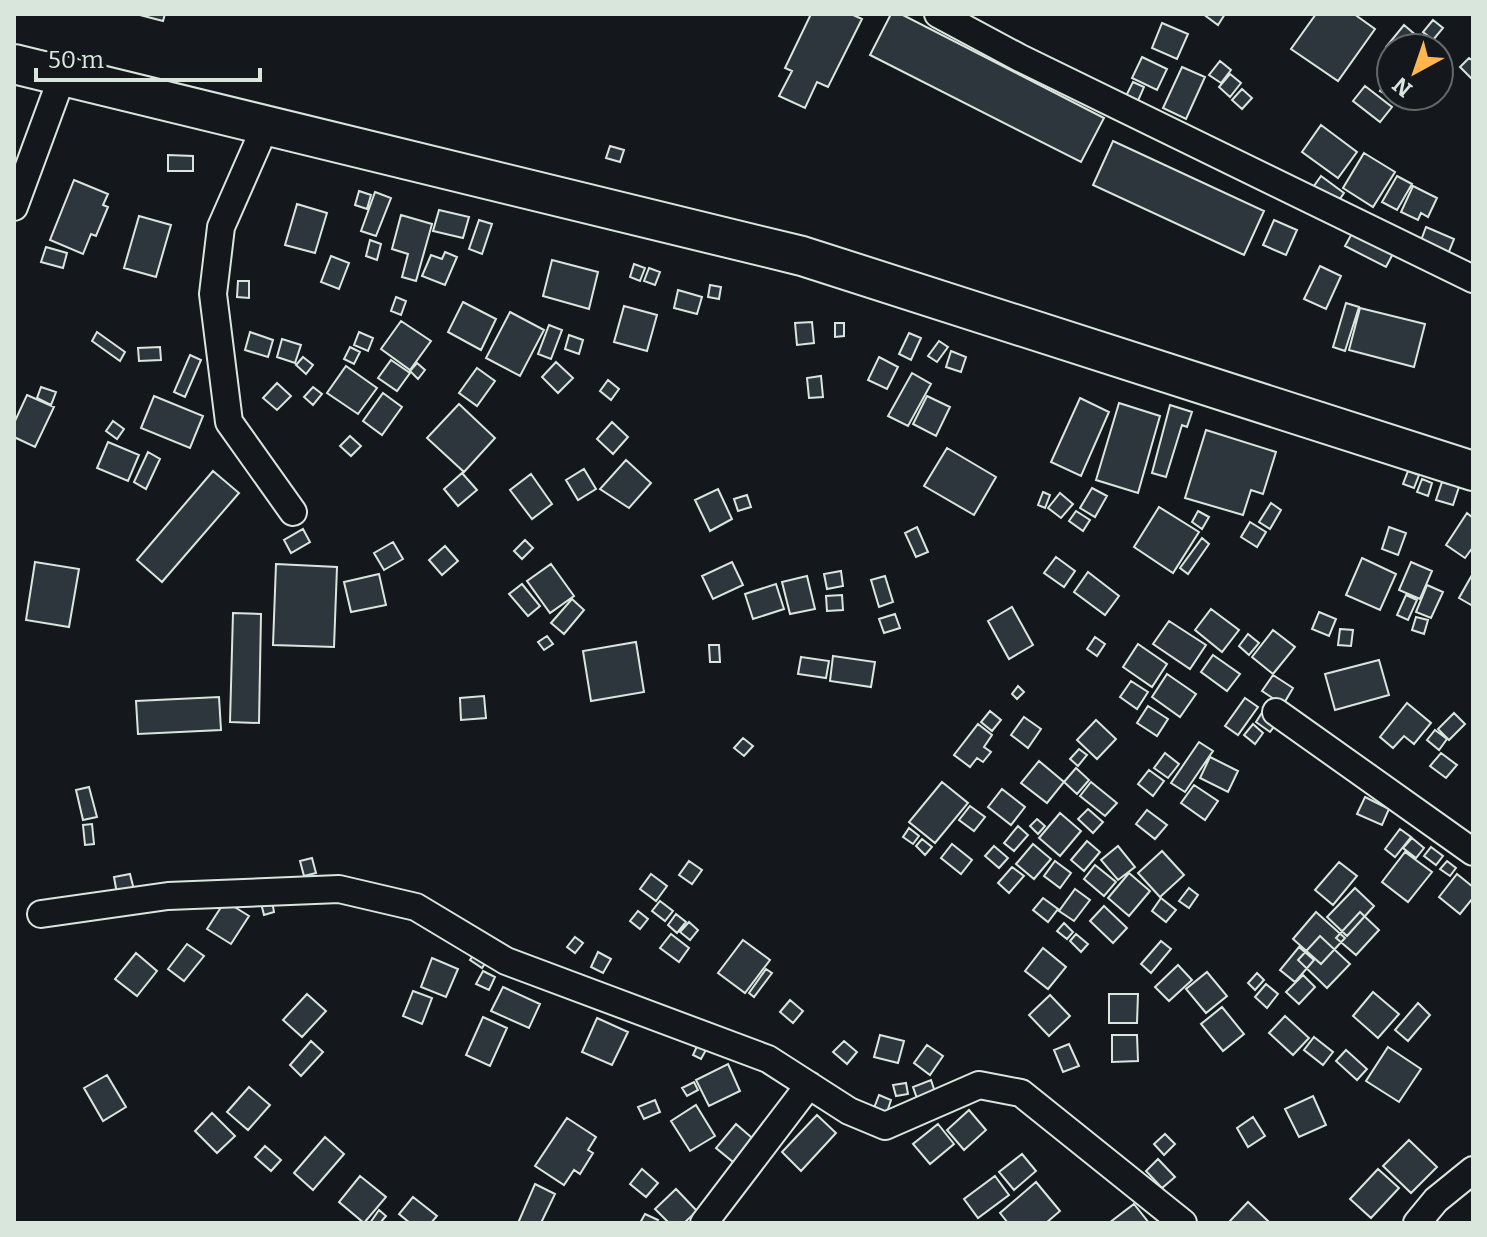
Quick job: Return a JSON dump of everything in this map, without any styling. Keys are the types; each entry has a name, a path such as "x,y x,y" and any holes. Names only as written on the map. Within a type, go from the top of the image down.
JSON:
{"main road":[{"path":"14,64 802,256 1473,471"}],"street":[{"path":"938,14 1020,58 1473,279"},
{"path":"14,207 62,77"},
{"path":"265,127 221,227 213,294 229,422 293,512"},
{"path":"1276,712 1473,852"},
{"path":"41,914 168,896 339,889 416,907 506,961 768,1059 849,1111 885,1126 979,1085 1021,1093 1183,1223"},
{"path":"704,1223 809,1085"},
{"path":"1417,1223 1436,1200 1473,1170"}],"building":[{"path":"136,14 165,14 163,21"},
{"path":"811,14 851,14 862,19 828,87 817,82 805,108 779,96 792,71 785,68"},
{"path":"891,14 901,14 1104,118 1081,162 870,55"},
{"path":"1203,14 1225,14 1218,25"},
{"path":"1316,14 1354,14 1375,29 1338,81 1291,49"},
{"path":"1433,20 1443,28 1440,32 1423,32"},
{"path":"1162,23 1188,34 1177,59 1152,48"},
{"path":"1404,25 1412,32 1398,32"},
{"path":"1142,57 1167,69 1157,90 1132,78"},
{"path":"1469,58 1473,61 1473,80 1460,67"},
{"path":"1220,61 1231,70 1221,83 1209,75"},
{"path":"1182,67 1205,77 1186,119 1163,108"},
{"path":"1230,74 1241,83 1230,97 1219,87"},
{"path":"1133,82 1144,87 1137,103 1125,98"},
{"path":"1365,86 1375,94 1375,112 1388,112 1380,122 1353,101"},
{"path":"1242,89 1252,98 1242,109 1232,100"},
{"path":"1321,125 1357,152 1338,178 1302,152"},
{"path":"1113,141 1264,211 1244,255 1093,185"},
{"path":"610,146 624,150 620,162 606,158"},
{"path":"1364,153 1395,172 1373,207 1343,188"},
{"path":"168,155 193,156 193,171 168,171"},
{"path":"1321,176 1344,193 1337,203 1314,186"},
{"path":"1397,176 1412,184 1397,210 1382,202"},
{"path":"74,180 108,194 103,205 108,207 96,236 91,234 83,254 50,240"},
{"path":"1413,186 1437,198 1428,217 1421,213 1418,220 1401,212"},
{"path":"359,191 371,195 367,209 355,205"},
{"path":"375,192 391,198 376,236 361,231"},
{"path":"297,204 327,213 315,253 285,245"},
{"path":"439,210 469,217 463,238 433,231"},
{"path":"401,215 432,224 416,281 402,277 408,254 392,249"},
{"path":"139,216 171,225 156,277 124,268"},
{"path":"479,220 492,224 482,254 469,249"},
{"path":"1274,220 1297,230 1286,255 1263,245"},
{"path":"1426,227 1454,239 1448,254 1420,243"},
{"path":"1355,228 1396,248 1386,267 1345,246"},
{"path":"370,240 381,244 377,260 366,256"},
{"path":"46,247 67,253 63,268 41,262"},
{"path":"445,252 457,257 445,285 422,276 431,255 442,259"},
{"path":"331,256 349,263 339,289 321,282"},
{"path":"552,260 598,272 589,309 543,296"},
{"path":"634,264 645,268 640,281 630,277"},
{"path":"1320,266 1341,276 1326,309 1304,299"},
{"path":"649,268 660,272 655,285 644,281"},
{"path":"238,281 249,281 249,298 237,297"},
{"path":"710,285 721,287 719,299 708,297"},
{"path":"678,290 702,297 697,314 674,308"},
{"path":"396,297 406,301 401,315 391,311"},
{"path":"463,302 496,319 481,350 448,332"},
{"path":"1346,303 1359,307 1345,351 1333,347"},
{"path":"624,306 657,315 647,351 614,342"},
{"path":"1360,308 1425,324 1414,367 1349,350"},
{"path":"510,312 544,330 520,376 486,358"},
{"path":"401,321 431,341 410,370 381,349"},
{"path":"812,322 814,343 797,345 795,323"},
{"path":"835,323 844,323 844,336 835,337"},
{"path":"549,325 562,330 551,359 538,354"},
{"path":"97,332 125,352 120,361 92,341"},
{"path":"250,332 273,340 268,357 245,350"},
{"path":"359,332 373,338 368,351 354,345"},
{"path":"909,333 921,338 911,360 899,354"},
{"path":"569,335 583,340 579,354 565,349"},
{"path":"282,339 301,345 295,363 277,357"},
{"path":"939,341 948,347 937,362 928,356"},
{"path":"160,347 161,360 139,361 138,348"},
{"path":"350,347 360,352 354,364 344,359"},
{"path":"951,351 966,357 961,372 946,367"},
{"path":"190,355 201,360 185,397 174,392"},
{"path":"303,357 313,365 306,374 296,365"},
{"path":"879,357 898,367 887,389 868,380"},
{"path":"391,360 410,373 397,391 378,378"},
{"path":"556,362 573,378 558,393 542,377"},
{"path":"417,363 425,370 418,379 410,371"},
{"path":"346,366 377,388 358,414 327,393"},
{"path":"477,368 495,381 477,406 459,393"},
{"path":"912,373 931,384 908,426 888,416"},
{"path":"821,376 823,397 809,398 807,378"},
{"path":"608,380 619,389 611,400 600,391"},
{"path":"277,383 291,396 277,410 263,398"},
{"path":"41,387 56,392 51,405 37,398"},
{"path":"313,387 322,394 313,405 304,397"},
{"path":"383,393 402,407 382,435 363,421"},
{"path":"27,395 54,407 35,447 14,437 14,423"},
{"path":"154,396 203,416 190,448 141,428"},
{"path":"927,396 950,407 936,436 913,424"},
{"path":"1080,398 1109,412 1081,476 1051,462"},
{"path":"1119,403 1160,416 1138,493 1096,480"},
{"path":"459,404 495,438 464,472 427,438"},
{"path":"1170,405 1192,412 1187,427 1182,425 1166,477 1152,473"},
{"path":"113,421 124,429 117,439 106,431"},
{"path":"612,422 628,437 613,454 597,439"},
{"path":"1206,430 1276,452 1263,494 1251,490 1243,515 1185,498"},
{"path":"350,436 361,446 351,456 340,446"},
{"path":"108,442 139,455 128,481 97,468"},
{"path":"947,448 996,477 974,515 924,486"},
{"path":"148,452 160,459 146,489 134,482"},
{"path":"626,460 651,483 629,508 600,489"},
{"path":"584,469 596,489 578,500 566,480"},
{"path":"213,471 239,493 162,582 137,560"},
{"path":"1408,471 1419,475 1414,488 1403,484"},
{"path":"462,473 477,490 458,506 444,489"},
{"path":"531,474 552,504 532,519 510,490"},
{"path":"1422,479 1432,483 1428,496 1417,492"},
{"path":"1442,482 1459,487 1453,505 1436,500"},
{"path":"1092,488 1107,496 1095,517 1080,508"},
{"path":"718,489 732,519 710,531 695,500"},
{"path":"1043,492 1050,495 1045,508 1038,505"},
{"path":"1060,493 1073,504 1061,518 1048,508"},
{"path":"747,495 751,507 738,511 734,499"},
{"path":"1271,503 1281,510 1270,529 1259,522"},
{"path":"1159,507 1199,532 1173,573 1134,547"},
{"path":"1076,511 1090,520 1083,531 1069,521"},
{"path":"1198,511 1209,517 1202,529 1192,522"},
{"path":"1467,513 1473,518 1473,547 1465,558 1446,545"},
{"path":"1250,522 1266,532 1257,547 1241,537"},
{"path":"917,527 928,552 916,557 905,533"},
{"path":"1389,527 1406,533 1398,555 1382,549"},
{"path":"303,529 310,542 291,553 284,540"},
{"path":"1202,538 1209,544 1188,574 1180,568"},
{"path":"525,540 533,548 522,559 514,551"},
{"path":"393,542 403,559 384,570 374,553"},
{"path":"445,546 458,561 442,575 429,560"},
{"path":"1056,557 1075,571 1064,587 1044,573"},
{"path":"1362,558 1396,574 1380,610 1346,595"},
{"path":"35,562 79,569 69,627 26,620"},
{"path":"732,562 743,585 713,599 702,576"},
{"path":"1411,562 1432,571 1420,599 1399,590"},
{"path":"276,564 337,567 334,647 273,645"},
{"path":"551,564 574,596 550,613 527,581"},
{"path":"841,571 843,586 827,589 824,574"},
{"path":"1088,572 1119,596 1105,615 1074,592"},
{"path":"379,574 386,605 351,612 344,582"},
{"path":"807,576 815,609 790,614 782,582"},
{"path":"885,576 893,602 879,607 871,580"},
{"path":"1473,576 1473,606 1459,598"},
{"path":"522,584 540,606 528,616 509,594"},
{"path":"776,584 784,609 753,619 745,594"},
{"path":"1427,585 1443,592 1431,618 1416,612"},
{"path":"842,595 843,610 827,611 826,596"},
{"path":"1406,595 1417,600 1408,620 1397,615"},
{"path":"572,599 584,610 564,634 551,623"},
{"path":"1012,607 1033,645 1009,659 988,621"},
{"path":"1211,609 1239,630 1222,652 1195,630"},
{"path":"1319,612 1336,619 1329,636 1312,629"},
{"path":"233,613 261,614 259,723 230,722"},
{"path":"895,614 900,628 884,633 879,619"},
{"path":"1416,617 1428,620 1424,634 1412,630"},
{"path":"1169,621 1206,645 1190,669 1153,644"},
{"path":"1340,629 1353,630 1351,646 1338,645"},
{"path":"1273,630 1295,647 1273,674 1252,657"},
{"path":"1248,634 1259,643 1249,655 1239,646"},
{"path":"547,636 553,644 544,650 538,642"},
{"path":"1095,637 1105,644 1097,656 1087,649"},
{"path":"636,642 644,692 591,701 583,651"},
{"path":"1138,644 1167,664 1152,687 1123,667"},
{"path":"709,645 719,645 720,662 710,662"},
{"path":"1213,655 1240,674 1227,691 1201,672"},
{"path":"833,656 875,662 871,687 830,681"},
{"path":"801,657 829,661 826,678 798,674"},
{"path":"1379,660 1389,695 1335,710 1325,674"},
{"path":"1167,674 1196,694 1180,717 1152,697"},
{"path":"1273,675 1293,688 1283,705 1262,691"},
{"path":"1131,681 1148,692 1137,709 1120,697"},
{"path":"1018,686 1024,692 1017,699 1012,694"},
{"path":"484,696 486,718 461,720 460,698"},
{"path":"219,697 221,730 138,734 136,701"},
{"path":"1245,698 1258,707 1238,735 1225,726"},
{"path":"1407,703 1431,723 1414,744 1404,736 1393,748 1380,737"},
{"path":"1148,706 1168,719 1157,736 1137,723"},
{"path":"1265,708 1280,719 1270,732 1256,722"},
{"path":"990,711 1001,720 992,731 981,722"},
{"path":"1454,713 1465,724 1449,740 1438,729"},
{"path":"1024,717 1041,729 1028,748 1011,735"},
{"path":"1096,720 1116,739 1097,759 1077,740"},
{"path":"978,724 992,735 984,747 991,752 983,762 977,758 970,767 954,755"},
{"path":"1253,724 1263,733 1255,744 1244,735"},
{"path":"1435,730 1447,739 1439,750 1427,740"},
{"path":"743,738 753,746 744,756 734,748"},
{"path":"1199,742 1213,751 1185,792 1171,783"},
{"path":"1079,749 1087,755 1078,766 1070,759"},
{"path":"1165,753 1179,764 1168,778 1154,768"},
{"path":"1441,753 1457,765 1446,778 1430,766"},
{"path":"1210,757 1238,771 1228,792 1200,778"},
{"path":"1039,761 1064,782 1047,803 1021,783"},
{"path":"1076,768 1089,780 1077,794 1064,782"},
{"path":"1149,770 1164,781 1153,796 1138,784"},
{"path":"942,782 968,803 935,843 909,822"},
{"path":"1091,782 1117,803 1105,816 1080,796"},
{"path":"1194,785 1218,801 1205,820 1181,803"},
{"path":"89,787 97,817 83,820 76,790"},
{"path":"1002,789 1025,807 1011,825 988,807"},
{"path":"1365,797 1389,809 1382,825 1357,814"},
{"path":"970,806 985,817 974,831 959,820"},
{"path":"1088,809 1103,822 1093,833 1078,819"},
{"path":"1147,810 1167,825 1155,839 1136,824"},
{"path":"1060,813 1081,831 1060,856 1039,838"},
{"path":"1037,819 1045,826 1038,834 1030,826"},
{"path":"92,824 94,844 85,845 83,825"},
{"path":"1018,826 1028,835 1014,851 1004,843"},
{"path":"909,828 919,836 913,844 903,837"},
{"path":"1400,829 1411,837 1395,857 1385,849"},
{"path":"1412,838 1424,848 1416,858 1403,848"},
{"path":"922,839 932,847 925,855 916,846"},
{"path":"1087,841 1100,852 1084,871 1071,860"},
{"path":"952,844 972,860 961,874 941,858"},
{"path":"1033,844 1051,859 1034,879 1016,864"},
{"path":"994,846 1008,858 999,868 985,856"},
{"path":"1118,846 1135,867 1118,880 1101,860"},
{"path":"1431,847 1443,856 1436,865 1424,856"},
{"path":"1162,851 1184,875 1160,897 1138,873"},
{"path":"1405,852 1432,872 1408,902 1382,882"},
{"path":"312,858 316,873 304,876 300,861"},
{"path":"689,861 702,870 692,884 679,875"},
{"path":"1055,861 1071,873 1060,888 1044,876"},
{"path":"1447,861 1456,868 1450,876 1440,869"},
{"path":"1339,862 1357,876 1333,905 1315,890"},
{"path":"1095,865 1116,882 1104,896 1084,879"},
{"path":"1012,867 1024,876 1009,893 998,883"},
{"path":"1129,873 1150,891 1129,916 1108,898"},
{"path":"130,874 134,890 117,894 114,877"},
{"path":"651,874 667,886 656,901 640,889"},
{"path":"1457,874 1473,887 1473,898 1460,914 1439,897"},
{"path":"1189,888 1198,895 1189,908 1179,901"},
{"path":"1355,888 1374,906 1347,936 1327,917"},
{"path":"1075,889 1090,900 1074,921 1059,911"},
{"path":"1043,898 1058,909 1048,922 1033,910"},
{"path":"1161,898 1176,910 1166,922 1152,911"},
{"path":"225,901 249,916 231,944 207,929"},
{"path":"272,901 274,912 264,915 261,903"},
{"path":"660,901 673,911 665,921 652,911"},
{"path":"1104,906 1127,928 1113,943 1090,921"},
{"path":"638,911 648,919 640,929 630,921"},
{"path":"1316,912 1345,938 1321,964 1293,939"},
{"path":"1360,912 1379,930 1356,955 1336,938"},
{"path":"676,914 686,922 677,933 668,925"},
{"path":"689,922 698,930 690,940 680,932"},
{"path":"1064,923 1073,932 1067,939 1057,931"},
{"path":"671,934 689,948 679,962 660,948"},
{"path":"1076,934 1088,944 1081,952 1070,941"},
{"path":"1320,936 1350,964 1327,988 1298,960"},
{"path":"575,937 583,943 575,953 567,947"},
{"path":"743,940 770,960 745,993 718,973"},
{"path":"1161,941 1171,949 1151,973 1141,964"},
{"path":"187,944 204,956 184,981 168,969"},
{"path":"1299,947 1314,960 1295,982 1280,970"},
{"path":"1043,948 1066,967 1048,989 1025,971"},
{"path":"478,949 490,956 482,968 470,960"},
{"path":"598,952 611,959 603,973 591,967"},
{"path":"136,953 157,971 137,996 115,979"},
{"path":"432,958 458,969 446,997 421,987"},
{"path":"1178,965 1192,980 1169,1001 1155,987"},
{"path":"766,969 772,973 754,997 749,993"},
{"path":"483,971 495,977 489,990 476,984"},
{"path":"1207,972 1227,996 1206,1013 1186,989"},
{"path":"1257,973 1264,980 1255,990 1248,983"},
{"path":"1303,975 1315,987 1299,1004 1286,992"},
{"path":"1266,984 1278,994 1267,1008 1255,997"},
{"path":"503,987 540,1004 529,1028 491,1011"},
{"path":"413,991 432,998 422,1024 403,1016"},
{"path":"1373,992 1399,1014 1378,1038 1353,1016"},
{"path":"307,994 326,1011 302,1037 283,1020"},
{"path":"1109,994 1138,994 1137,1023 1109,1023"},
{"path":"1050,995 1070,1016 1049,1036 1029,1015"},
{"path":"790,1000 803,1011 793,1023 780,1012"},
{"path":"1418,1003 1430,1015 1408,1041 1395,1030"},
{"path":"1222,1007 1244,1034 1223,1051 1201,1024"},
{"path":"1285,1016 1309,1038 1293,1055 1269,1033"},
{"path":"483,1017 507,1028 490,1066 466,1055"},
{"path":"597,1018 628,1032 612,1065 582,1052"},
{"path":"880,1035 904,1041 898,1063 874,1057"},
{"path":"1112,1035 1137,1035 1138,1061 1112,1062"},
{"path":"1314,1037 1333,1052 1323,1065 1304,1050"},
{"path":"311,1041 323,1052 301,1076 290,1065"},
{"path":"844,1041 857,1052 847,1064 833,1052"},
{"path":"698,1044 707,1048 701,1059 693,1055"},
{"path":"1069,1044 1079,1066 1063,1072 1054,1050"},
{"path":"927,1045 943,1056 930,1075 914,1063"},
{"path":"1388,1047 1421,1069 1399,1102 1366,1081"},
{"path":"1346,1050 1367,1069 1357,1080 1336,1061"},
{"path":"728,1064 740,1091 709,1106 696,1080"},
{"path":"107,1075 126,1107 103,1121 84,1088"},
{"path":"931,1080 937,1098 919,1104 913,1087"},
{"path":"694,1082 698,1090 687,1096 682,1088"},
{"path":"906,1083 908,1094 896,1096 893,1085"},
{"path":"249,1087 270,1105 248,1130 227,1112"},
{"path":"879,1095 891,1100 887,1112 874,1108"},
{"path":"1313,1096 1326,1125 1299,1137 1285,1109"},
{"path":"655,1100 660,1112 644,1119 638,1107"},
{"path":"696,1105 715,1136 690,1151 671,1121"},
{"path":"969,1110 986,1130 964,1150 947,1130"},
{"path":"212,1113 235,1136 217,1153 195,1131"},
{"path":"817,1115 836,1133 801,1171 782,1152"},
{"path":"1253,1117 1265,1136 1248,1147 1237,1128"},
{"path":"567,1118 596,1137 588,1150 593,1153 580,1174 574,1170 564,1185 535,1166"},
{"path":"736,1124 758,1143 738,1166 716,1148"},
{"path":"938,1124 954,1144 930,1164 913,1144"},
{"path":"1165,1134 1175,1144 1164,1155 1154,1144"},
{"path":"325,1137 344,1154 313,1190 294,1173"},
{"path":"1409,1140 1437,1167 1411,1193 1383,1166"},
{"path":"265,1146 281,1160 271,1171 255,1157"},
{"path":"1022,1154 1036,1171 1014,1190 999,1172"},
{"path":"1158,1159 1175,1177 1162,1188 1146,1171"},
{"path":"642,1169 658,1183 646,1197 630,1184"},
{"path":"1378,1169 1399,1188 1371,1218 1350,1199"},
{"path":"360,1176 386,1197 364,1223 339,1202"},
{"path":"995,1176 1009,1195 978,1218 964,1199"},
{"path":"1036,1182 1060,1211 1046,1223 1008,1223 1000,1213"},
{"path":"535,1184 555,1194 541,1223 518,1223"},
{"path":"676,1189 697,1211 684,1223 669,1223 655,1209"},
{"path":"413,1197 437,1216 431,1223 410,1223 399,1214"},
{"path":"1248,1202 1268,1221 1267,1223 1229,1222"},
{"path":"1134,1204 1149,1223 1109,1223"},
{"path":"379,1210 386,1216 380,1223 370,1223"},
{"path":"645,1214 658,1220 656,1223 640,1223"}]}
